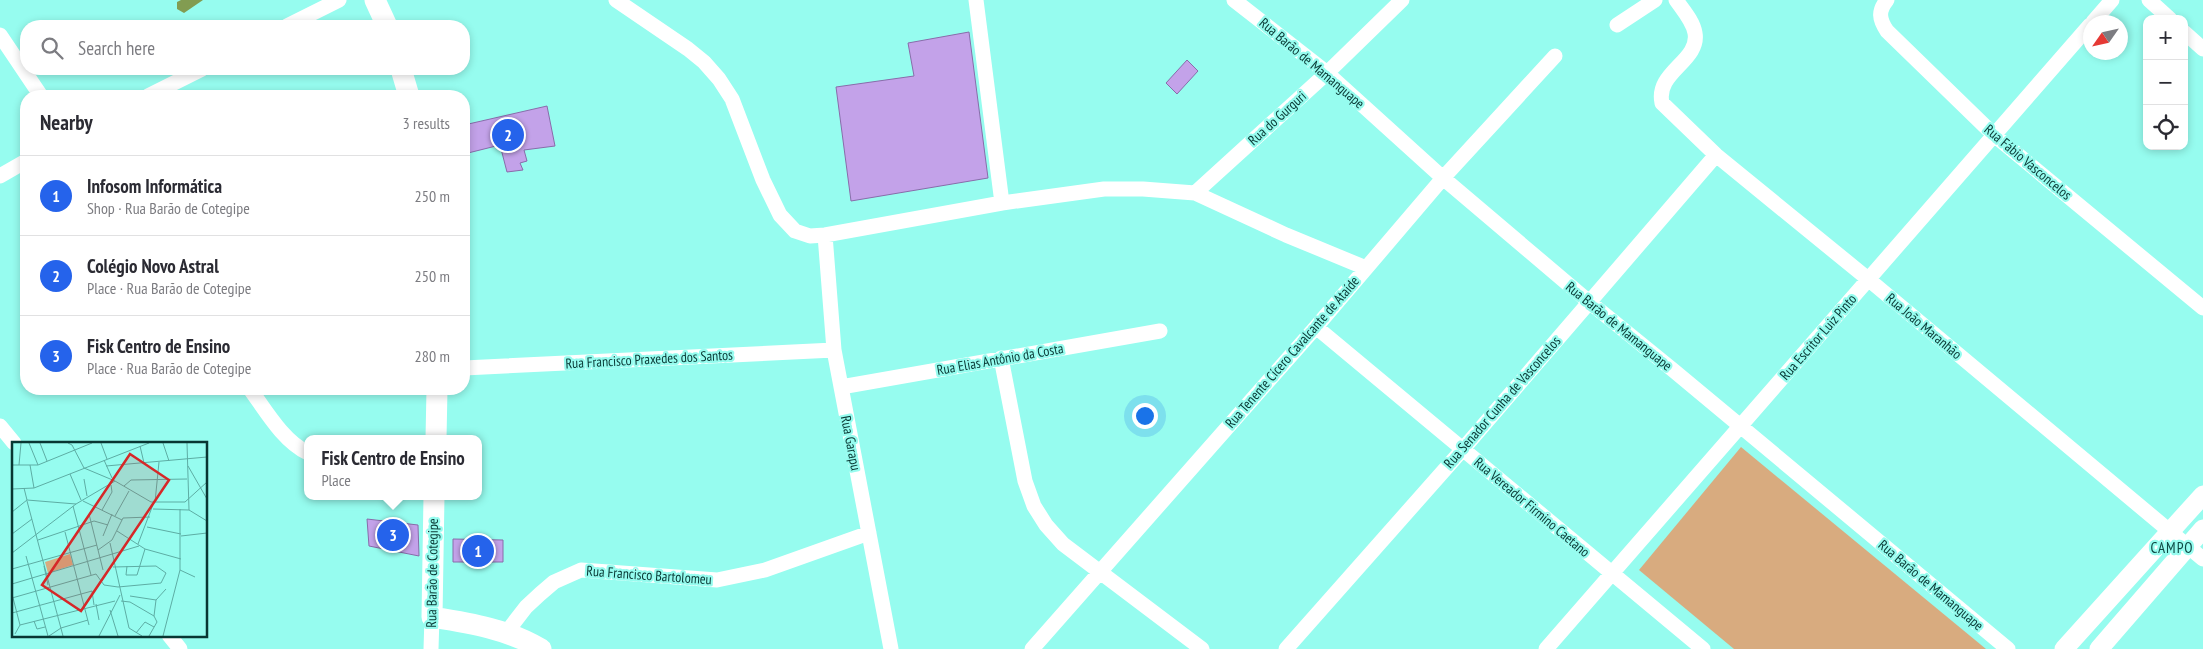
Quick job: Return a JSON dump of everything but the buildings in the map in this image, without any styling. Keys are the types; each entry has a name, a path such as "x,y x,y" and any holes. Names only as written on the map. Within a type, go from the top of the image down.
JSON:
{"main road":[{"path":"374,0 384,20"},
{"path":"404,75 407,90"},
{"path":"436,435 437,395"},
{"name":"Rua Barão de Cotegipe","path":"432,617 434,500"},
{"path":"432,617 477,625 506,633 541,649"}],"street":[{"path":"299,20 339,0"},
{"path":"616,0 688,49 714,73 732,99 762,180 780,215 795,231 810,236 825,235 1002,203 1104,189 1143,189 1195,193 1286,235 1366,268"},
{"path":"976,0 1002,203"},
{"name":"Rua Barão de Mamanguape","path":"1234,0 1327,73 1443,178 1588,301 2008,649"},
{"name":"Rua do Gurguri","path":"1195,193 1327,73 1402,0"},
{"path":"1617,25 1655,0"},
{"name":"Rua João Maranhão","path":"1676,0 1693,27 1696,36 1695,44 1663,84 1660,95 1662,103 1716,155 1868,279 2203,559"},
{"name":"Rua Fábio Vasconcelos","path":"1887,0 1882,6 1880,15 1887,31 1994,135 2203,308"},
{"name":"Rua Escritor Luiz Pinto","path":"2100,15 2112,0"},
{"path":"2149,0 2166,15"},
{"name":"Rua Escritor Luiz Pinto","path":"1546,649 2083,34"},
{"path":"0,35 20,66"},
{"path":"2188,36 2203,49"},
{"name":"Rua Tenente Cícero Cavalcante de Ataíde","path":"1032,649 1099,570 1316,327 1443,178 1555,56"},
{"path":"26,75 36,90"},
{"path":"160,90 190,75"},
{"name":"Rua Senador Cunha de Vasconcelos","path":"1286,649 1463,449 1588,301 1716,155"},
{"path":"0,176 20,164"},
{"name":"Rua Garapu","path":"825,235 834,350 891,649"},
{"name":"Rua Vereador Firmino Caetano","path":"1316,327 1703,649"},
{"name":"Rua Elias Antônio da Costa","path":"841,387 1160,331"},
{"name":"Rua Francisco Praxedes dos Santos","path":"470,368 834,350"},
{"path":"1001,358 1025,481 1034,506 1046,525 1063,544 1202,649"},
{"path":"255,395 287,437 304,451"},
{"path":"0,426 13,442"},
{"path":"2064,649 2203,495"},
{"path":"2099,649 2203,529"},
{"name":"Rua Francisco Bartolomeu","path":"506,633 526,608 554,582 581,570 717,580 765,570 869,533"},
{"name":"Rua Barão de Cotegipe","path":"431,649 432,617"},
{"path":"170,636 180,649"}],"shaded area":[{"path":"181,0 203,0 184,13 177,9 177,2"},
{"path":"1741,447 1986,649 1734,649 1639,570"}],"place":[{"name":"Colégio Novo Astral","path":"508,135"},
{"name":"Fisk Centro de Ensino","path":"393,535"},
{"name":"Infosom Informática","path":"478,551"}],"district":[{"name":"CAMPO","path":"2172,548"}]}
